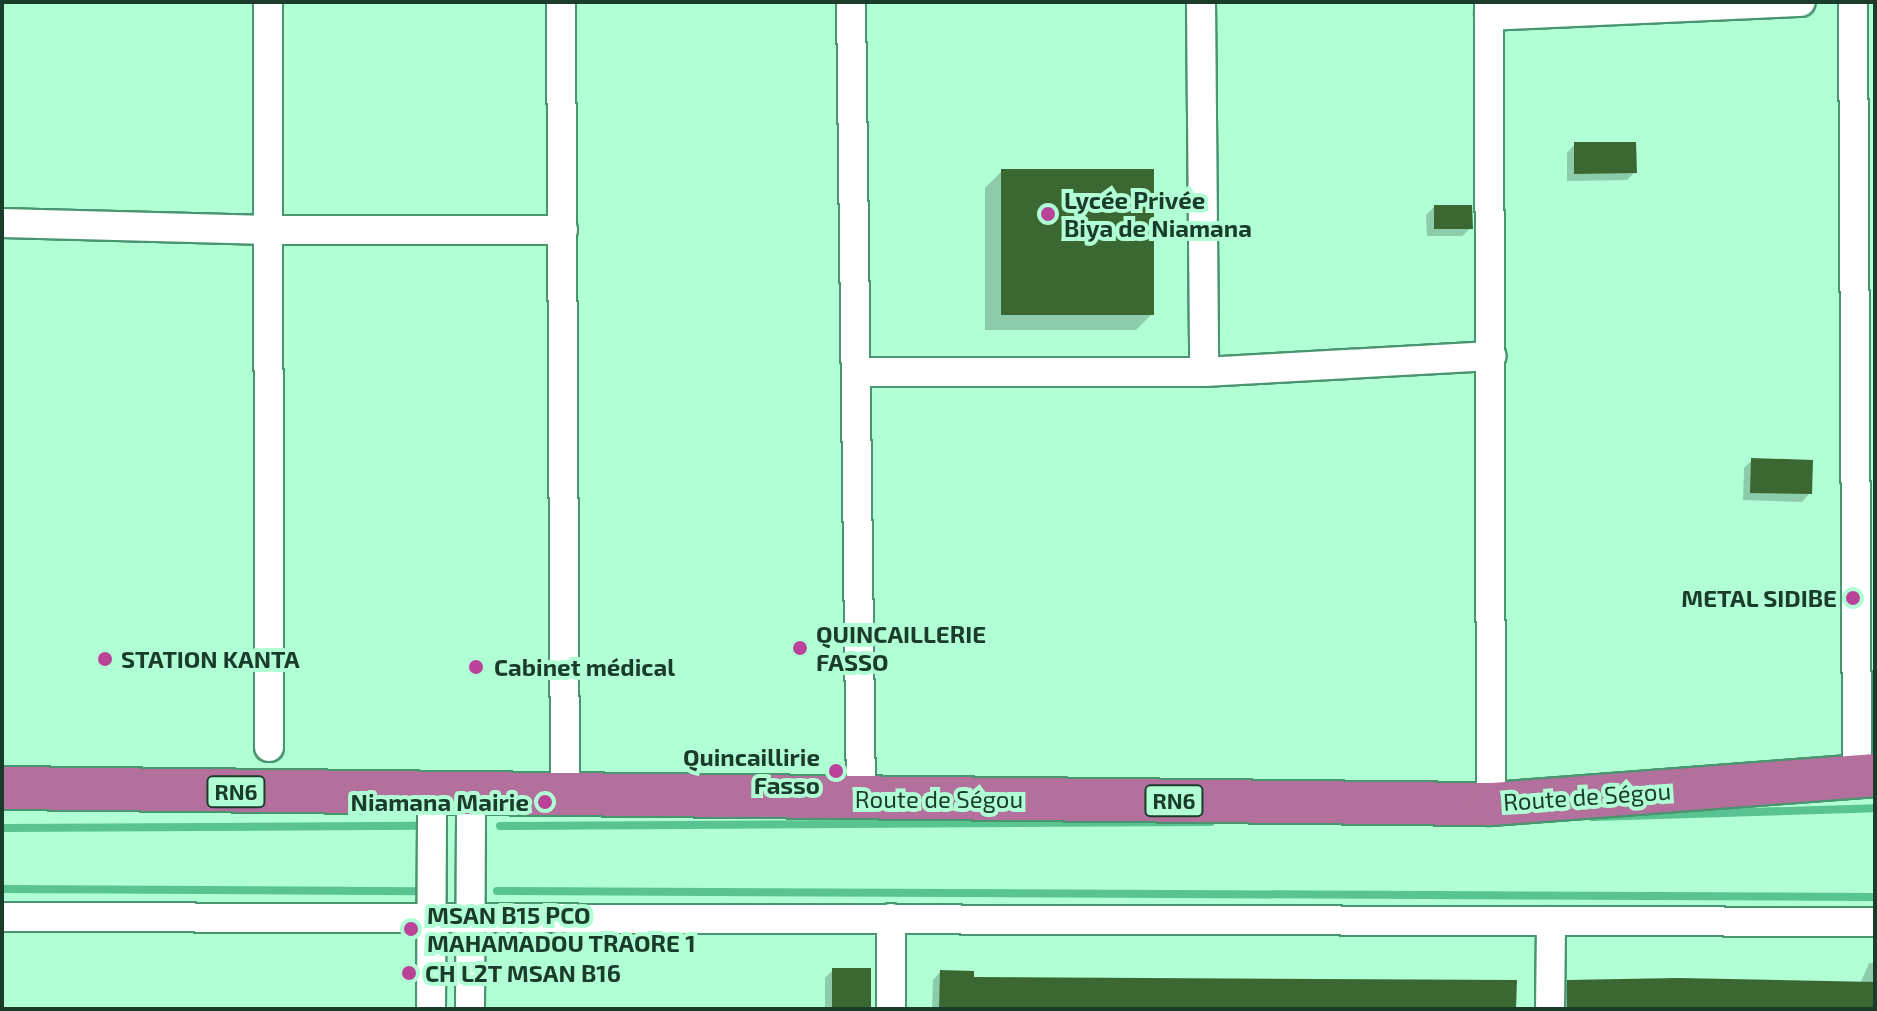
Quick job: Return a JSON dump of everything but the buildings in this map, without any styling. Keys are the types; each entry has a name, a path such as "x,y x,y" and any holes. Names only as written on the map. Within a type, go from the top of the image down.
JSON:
{"highway":[{"name":"Route de Ségou","path":"2,788 1491,804 1866,776"}],"street":[{"path":"268,2 269,747"},
{"path":"561,2 565,796"},
{"path":"851,2 861,798"},
{"path":"1201,2 1204,372"},
{"path":"1491,804 1489,9 1801,2"},
{"path":"1853,2 1865,382 1866,776"},
{"path":"2,223 269,230 563,230"},
{"path":"856,372 1204,372 1492,356"},
{"path":"431,1009 431,916 451,794"},
{"path":"451,794 470,916 470,1009"},
{"path":"2,917 1875,922"},
{"path":"891,918 891,1009"},
{"path":"1550,1009 1551,921"}],"waterway":[{"path":"1593,817 1875,808"},
{"path":"500,826 1211,822"},
{"path":"2,828 419,826"},
{"path":"2,889 418,891"},
{"path":"497,891 1875,897"}],"place":[{"name":"Lycée Privée Biya de Niamana","path":"1048,214"},
{"name":"METAL SIDIBE","path":"1853,598"},
{"name":"QUINCAILLERIE FASSO","path":"800,648"},
{"name":"STATION KANTA","path":"105,659"},
{"name":"Cabinet médical","path":"476,667"},
{"name":"Quincaillirie Fasso","path":"836,771"},
{"name":"Niamana Mairie","path":"545,802"},
{"name":"MSAN B15 PCO MAHAMADOU TRAORE 1","path":"411,929"},
{"name":"CH L2T MSAN B16","path":"409,973"}]}
